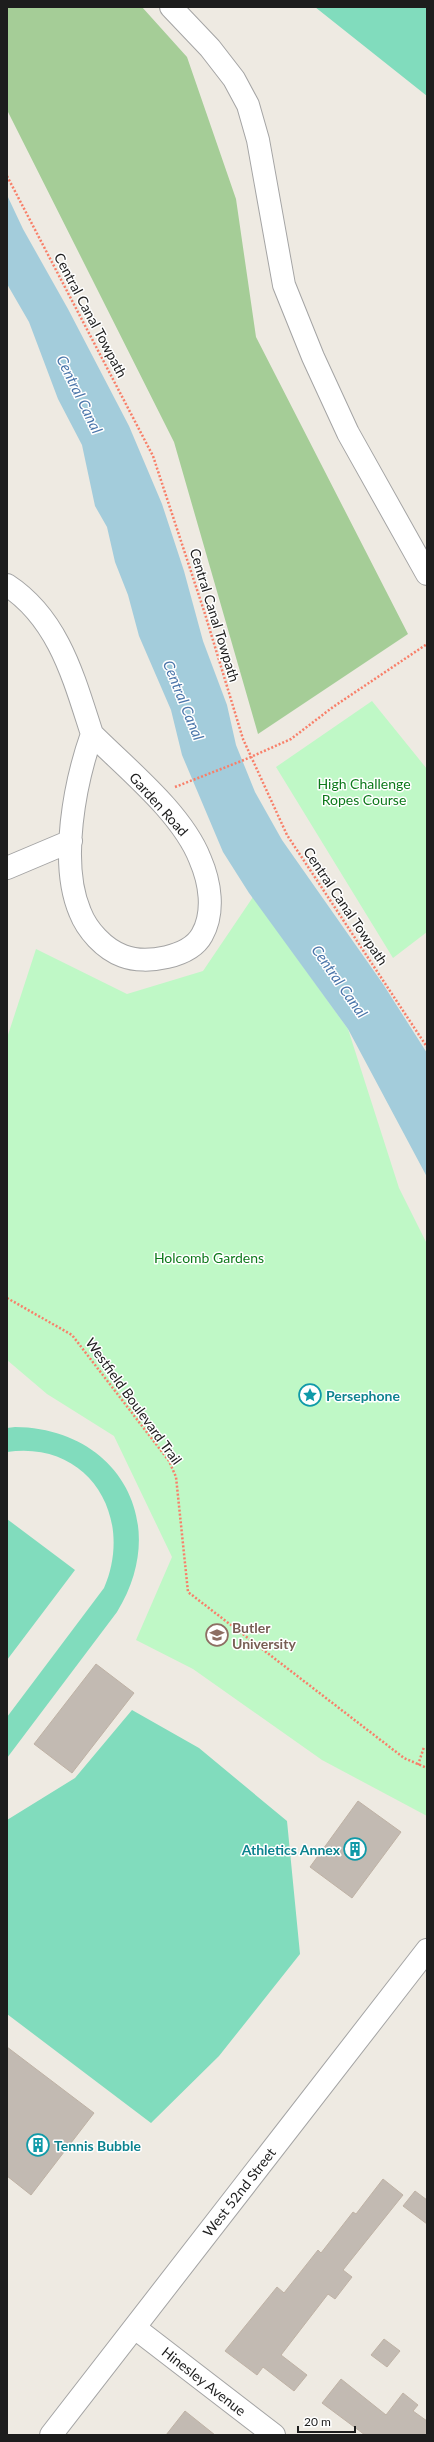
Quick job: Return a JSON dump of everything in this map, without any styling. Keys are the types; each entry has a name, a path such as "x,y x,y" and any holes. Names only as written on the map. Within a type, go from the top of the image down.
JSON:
{"street":[{"path":"171,7 210,48 234,79 248,105 258,140 284,285 313,357 348,433 427,574"},
{"name":"Garden Road","path":"7,585 37,611 55,636 64,654 92,734 171,814 192,842 206,876 210,903 208,921 202,936 191,947 181,953 152,959 123,956 108,947 95,935 84,920 74,895 71,841 83,759 92,734"},
{"path":"7,868 71,841"},
{"name":"West 52nd Street","path":"51,2435 427,1950"},
{"name":"Hinesley Avenue","path":"134,2328 274,2435"}],"path":[{"name":"Central Canal Towpath","path":"7,176 153,456 205,614 243,739 287,835 427,1047"},
{"path":"183,783 244,760 291,739 333,707 427,644"},
{"name":"Westfield Boulevard Trail","path":"7,1298 72,1335 169,1462 176,1477 188,1592 404,1758 427,1768"},
{"path":"418,1765 424,1747"}],"green space":[{"path":"7,7 142,7 187,57 236,199 256,337 408,634 258,734 174,442 7,110"},
{"path":"315,7 427,7 427,96"},
{"name":"High Challenge Ropes Course","path":"372,701 427,769 427,932 393,958 276,767"},
{"name":"Holcomb Gardens","path":"253,897 348,1029 399,1188 427,1244 427,1816 322,1760 193,1669 136,1640 172,1557 114,1436 47,1394 7,1360 7,1038 36,949 127,994 203,971"},
{"path":"15,1427 51,1432 82,1444 107,1463 125,1486 136,1515 139,1546 133,1579 117,1612 7,1758 7,1717 104,1588 112,1561 113,1535 108,1510 98,1488 81,1471 61,1458 36,1451 7,1452 7,1428"},
{"path":"7,1519 75,1570 7,1660"},
{"path":"132,1710 199,1748 287,1821 300,1954 219,2056 151,2123 7,2014 7,1820 75,1778"}],"water":[{"name":"Central Canal","path":"7,195 23,229 68,309 129,426 162,504 184,571 203,641 227,705 236,745 255,792 282,840 383,984 427,1053 427,1177 348,1029 249,893 223,852 182,755 171,710 139,636 128,595 115,562 107,527 95,506 82,445 58,399 29,322 7,284"}],"building":[{"path":"96,1664 134,1693 72,1773 34,1744"},
{"name":"Athletics Annex","path":"358,1801 401,1832 352,1898 310,1867"},
{"name":"Tennis Bubble","path":"7,2047 94,2113 31,2195 7,2176"},
{"path":"383,2179 403,2195 343,2270 352,2277 335,2299 328,2294 281,2355 307,2375 294,2391 263,2367 257,2375 225,2351 277,2287 284,2293 318,2250 321,2253 353,2212 356,2214"},
{"path":"415,2191 427,2200 427,2224 403,2206"},
{"path":"384,2339 400,2351 387,2367 371,2355"},
{"path":"341,2379 386,2415 403,2393 418,2405 413,2411 427,2421 427,2435 365,2435 322,2403"},
{"path":"185,2411 215,2435 166,2435"}],"place":[{"name":"Persephone","path":"310,1395"},
{"name":"Butler University","path":"217,1635"},
{"name":"Athletics Annex","path":"355,1849"},
{"name":"Tennis Bubble","path":"38,2145"}]}
